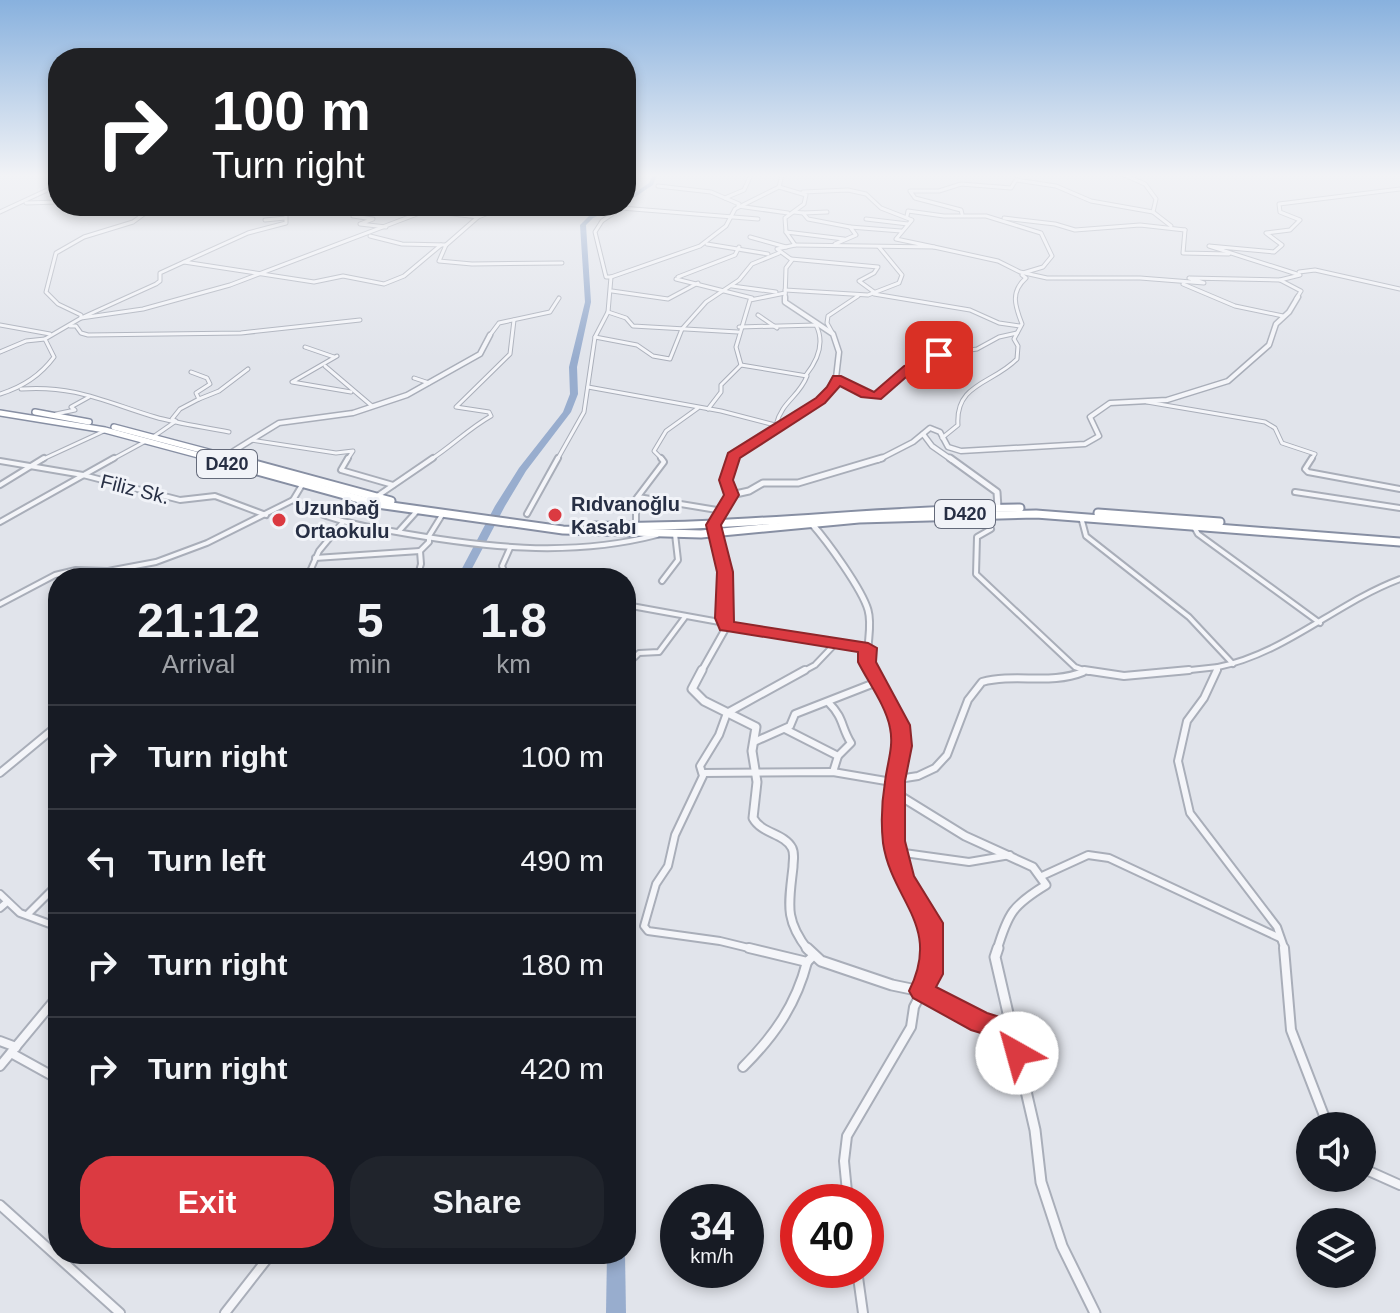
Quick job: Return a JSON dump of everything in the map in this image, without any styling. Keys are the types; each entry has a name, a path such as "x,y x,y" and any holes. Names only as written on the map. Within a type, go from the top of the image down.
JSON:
{"highway":[{"name":"D420","path":"0,412 105,430 302,485 442,515 675,534 900,511 998,508 1094,512 1400,540"},
{"path":"0,412 51,415 153,437 375,498 454,514"},
{"name":"D420","path":"529,520 580,526 714,529 974,514 1081,517 1400,540"}],"street":[{"path":"81,318 71,308 58,304 44,289 50,282 53,256 86,236"},
{"path":"0,350 26,341 45,339 81,318 156,284 160,281 160,273 241,236"},
{"path":"81,318 143,309 205,293 364,236"},
{"path":"373,236 402,244 444,245"},
{"path":"184,262 314,282 343,276 384,284 404,276 455,236"},
{"path":"596,236 603,269 606,277 611,277 706,244 718,236"},
{"path":"789,236 795,245"},
{"path":"823,236 846,239"},
{"path":"834,245 853,236"},
{"path":"893,236 1011,266 1022,273 1060,279 1140,278 1206,283 1189,278 1280,280 1298,276 1299,272"},
{"path":"1022,273 1043,267 1052,256 1045,236"},
{"path":"1182,236 1183,253 1229,254"},
{"path":"1270,236 1281,244 1280,249 1263,253 1209,247 1299,272 1315,270 1400,289"},
{"path":"750,237 786,247"},
{"path":"418,248 429,244"},
{"path":"706,244 739,247 791,259 878,267 874,273 859,281 874,293 977,311 999,323 1020,326"},
{"path":"444,245 439,261 472,264 562,263"},
{"path":"595,337 637,345 643,352 667,360 673,356 682,329 706,302 732,286 752,264 776,254 777,249 795,245 934,247"},
{"path":"739,247 735,255 676,279 755,298"},
{"path":"732,286 785,292 874,293 899,283 903,278 879,247"},
{"path":"778,426 780,408 804,384 822,337 803,311 785,302 786,268 791,259"},
{"path":"942,438 958,425 958,406 963,398 1016,362 1018,346 1014,339 1020,326 1013,291 1026,278 1011,266"},
{"path":"529,520 526,511 536,499 581,419 595,337 608,312 611,277"},
{"path":"731,495 749,491 763,483 798,483 875,462 923,434 926,429 933,428 940,432 948,447 961,451 1085,444 1099,436 1099,431 1090,421 1096,410 1110,403 1147,402 1183,396 1228,381 1271,343 1275,326 1289,312 1301,291 1280,280"},
{"path":"1178,282 1235,306 1283,316"},
{"path":"612,291 668,299 698,283"},
{"path":"741,365 737,358 738,330 750,313 750,300 785,292"},
{"path":"743,1067 762,1049 785,1019 799,993 810,959 788,913 794,853 792,845 784,837 754,822 752,813 758,773 752,757 756,727 697,696 692,689 726,624 725,572 714,529 731,495 726,480 733,456 820,401 833,389 839,364 833,334 827,323 828,316 859,295"},
{"path":"224,457 279,423 341,415 407,395 480,354 495,325 550,312 559,298"},
{"path":"608,312 626,318 633,326 738,330 813,323 833,334"},
{"path":"758,315 777,328"},
{"path":"69,326 76,326 88,335 154,332 227,334 271,332 360,320"},
{"path":"375,498 449,448 465,431 491,416 489,412 456,407 510,354 514,320"},
{"path":"0,325 51,334"},
{"path":"837,379 865,394 876,396 908,368 939,355 977,349 999,337 1018,333"},
{"path":"20,389 54,357 45,339"},
{"path":"305,347 336,356 324,366 292,382 351,392 372,406"},
{"path":"741,365 806,375"},
{"path":"708,409 721,392 723,382 741,365"},
{"path":"324,366 351,392"},
{"path":"172,419 180,409 219,391 248,369"},
{"path":"191,372 210,381 207,387 196,393 199,399"},
{"path":"414,378 429,383"},
{"path":"0,394 50,387 109,398 138,411 229,432"},
{"path":"588,387 699,407 778,426"},
{"path":"51,415 75,410 71,407 90,396"},
{"path":"1147,402 1265,422 1275,428 1282,443 1315,454 1308,461 1305,469 1308,472 1400,489"},
{"path":"636,527 635,502 664,462 654,451 656,443 677,420 699,407"},
{"path":"153,437 176,421 172,419"},
{"path":"0,485 105,430"},
{"path":"923,434 932,446 997,492 998,508"},
{"path":"250,440 336,453 353,451 341,470 394,485"},
{"path":"0,522 146,441"},
{"name":"Filiz Sk.","path":"0,461 83,475 180,500 215,496 267,515"},
{"path":"124,568 156,562 267,515 293,500 302,485"},
{"path":"1295,492 1400,508"},
{"path":"638,497 723,511"},
{"path":"293,500 298,507 343,522 510,548 566,549 617,544 662,534"},
{"path":"398,532 417,511"},
{"path":"315,558 420,551 429,542 442,515"},
{"path":"1081,517 1086,536 1189,617 1233,665"},
{"path":"311,568 315,558 343,522"},
{"path":"812,524 830,544 868,610 867,662 900,725 902,746 892,817 897,852 903,877 931,923 931,974 914,1007 911,1027 847,1136 844,1161 846,1184"},
{"path":"1194,526 1198,534 1320,623"},
{"path":"991,529 977,537 976,574 1083,672"},
{"path":"662,581 678,560 675,534"},
{"path":"503,568 510,548"},
{"path":"420,551 420,568"},
{"path":"0,604 48,579"},
{"path":"703,773 833,772 857,774 880,782 895,781 929,771 941,763 955,738 974,690 982,682 1010,675 1062,678 1083,672 1104,675 1233,665 1268,653 1369,591 1400,579"},
{"path":"636,607 868,648"},
{"path":"636,656 639,653 659,652 685,617"},
{"path":"703,773 700,766 719,735 727,713 815,665 835,644"},
{"path":"1218,667 1204,698 1187,721 1178,761 1183,791 1190,813 1277,927 1285,951 1291,1030 1323,1112"},
{"path":"754,742 785,729 792,724 795,714 877,682"},
{"path":"829,703 844,719 844,732 851,743 838,756 833,772"},
{"path":"785,729 838,756"},
{"path":"0,773 48,733"},
{"path":"703,773 675,835 668,866 656,884 644,926 648,931 720,941 821,961 892,985 921,991 980,1022 1013,1031"},
{"path":"897,794 965,836 1033,867 1046,885 1021,900 1007,916 995,957 1035,1130 1041,1182 1062,1246 1095,1313"},
{"path":"897,852 955,860 997,860 1011,855"},
{"path":"1042,876 1088,855 1109,858 1281,938"},
{"path":"0,894 27,915 48,922"},
{"path":"27,915 48,894"},
{"path":"0,908 7,902"},
{"path":"0,1066 48,1008"},
{"path":"0,1041 48,1072"},
{"path":"1376,1174 1400,1185"},
{"path":"0,1205 48,1248"},
{"path":"66,1264 120,1313"},
{"path":"225,1313 263,1264"},
{"path":"860,1288 863,1313"}],"waterway":[{"path":"467,568 522,470 567,412 574,394 573,367 588,302 584,236"},
{"path":"616,1264 616,1313"}],"place":[{"name":"Rıdvanoğlu Kasabı","path":"555,515"},
{"name":"Uzunbağ Ortaokulu","path":"279,520"}],"route":[{"path":"939,355 908,368 876,396 865,394 844,380 837,379 833,389 820,401 739,450 727,472 731,495 713,525 725,572 724,618 727,626 868,648 867,662 900,725 902,746 892,817 898,861 903,877 931,923 931,974 921,991 980,1022 1013,1031 1017,1053"}]}
